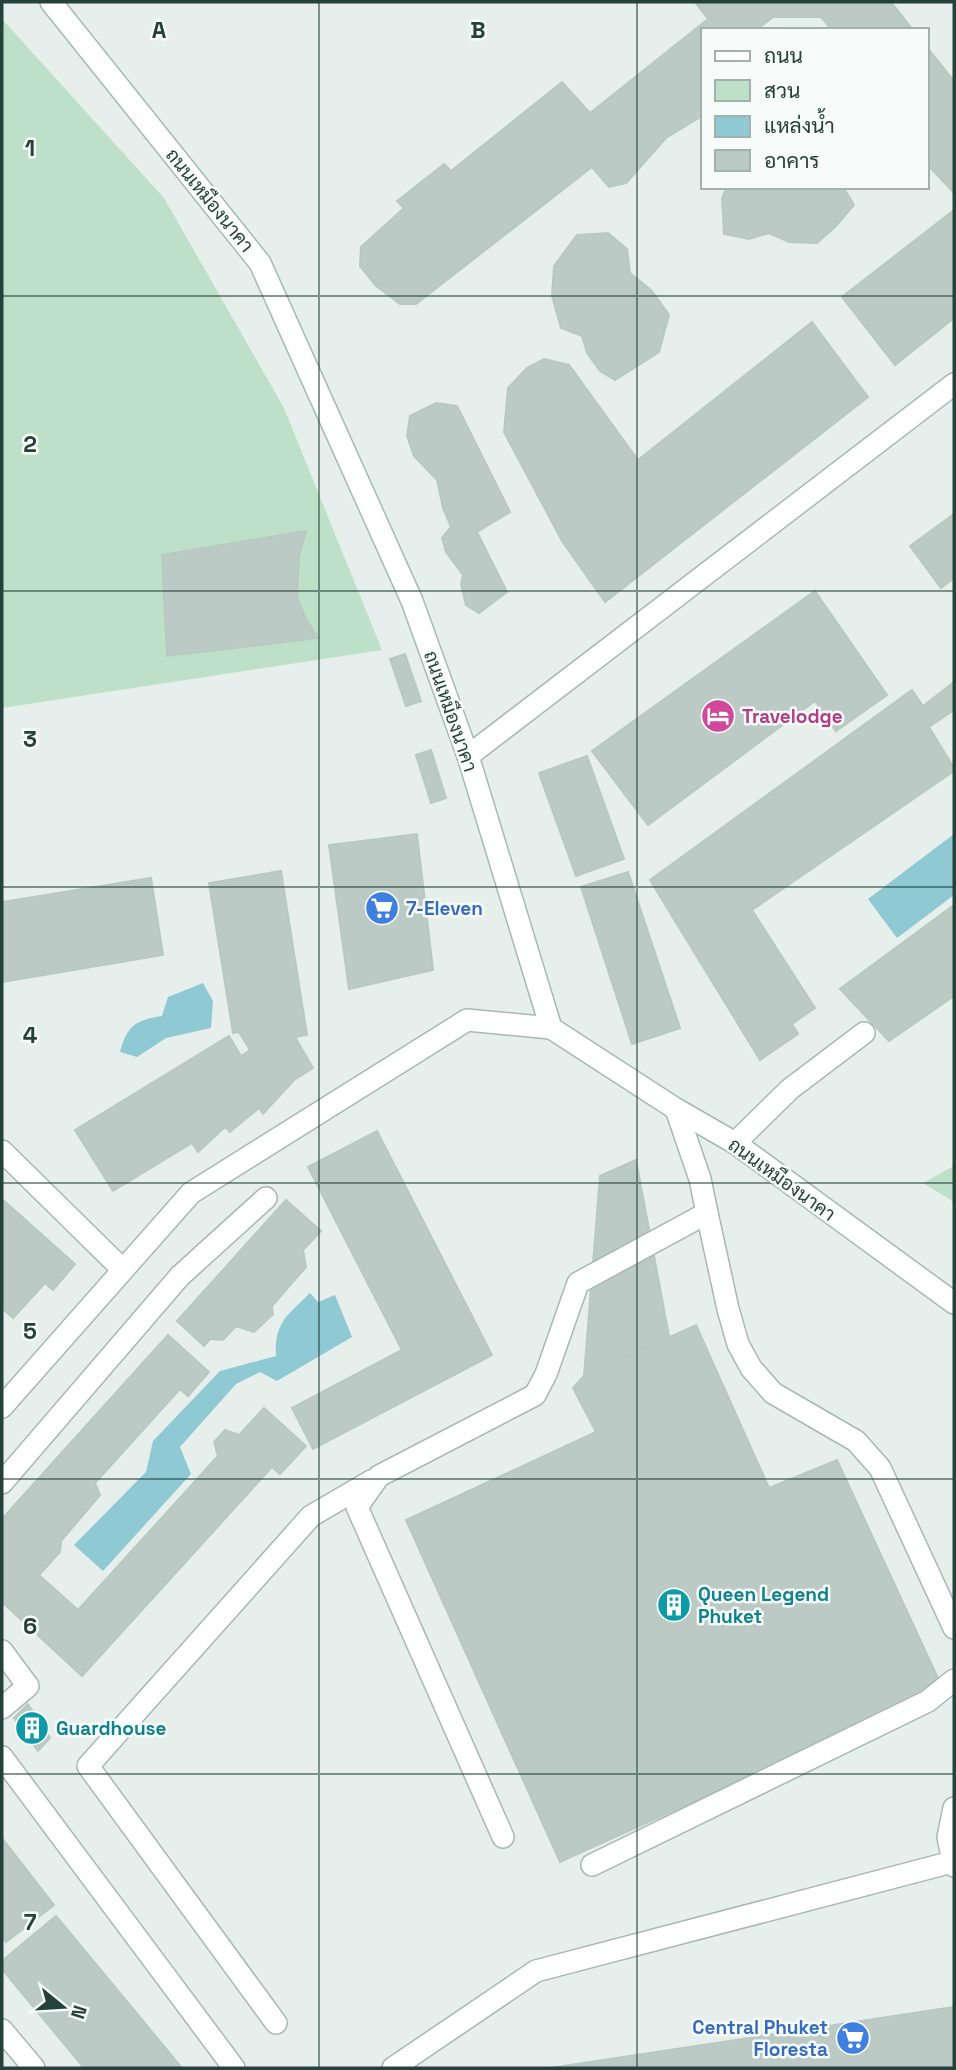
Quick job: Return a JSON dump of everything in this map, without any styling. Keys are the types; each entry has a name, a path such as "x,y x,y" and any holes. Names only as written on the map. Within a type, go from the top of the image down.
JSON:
{"street":[{"name":"ถนนเหมืองนาคา","path":"51,2 260,263 412,601 468,756 551,1028 676,1109 735,1143 954,1303"},
{"path":"468,756 954,384"},
{"path":"2,1407 191,1194 467,1020 551,1028"},
{"path":"735,1143 790,1089 864,1033"},
{"path":"676,1109 700,1179 738,1344 751,1368 773,1393 856,1441 880,1468 954,1628"},
{"path":"2,1151 122,1269"},
{"path":"2,1483 180,1276 266,1198"},
{"path":"276,2023 88,1766 312,1516 379,1476 535,1395 546,1374 578,1283 707,1213"},
{"path":"379,1476 357,1507 503,1837"},
{"path":"2,1651 28,1686 2,1708"},
{"path":"592,1866 928,1702 954,1680"},
{"path":"2,1756 234,2068"},
{"path":"393,2068 536,1971 953,1864 948,1837 954,1808"},
{"path":"2,2030 34,2068"}],"green space":[{"path":"2,19 164,198 284,408 382,650 2,708"},
{"path":"954,1166 954,1202 923,1183"}],"water":[{"path":"954,834 954,895 897,938 868,899"},
{"path":"203,983 213,1001 211,1028 166,1038 137,1057 120,1052 129,1030 139,1022 162,1016 168,997"},
{"path":"310,1293 318,1302 335,1295 352,1337 277,1381 260,1372 236,1384 180,1447 191,1474 103,1571 74,1545 146,1472 153,1441 220,1371 276,1356 280,1327"}],"building":[{"path":"695,2 891,2 911,28 830,28 821,17 773,17 759,28 701,28 701,117 666,138 626,183 609,187 592,167 416,304 400,304 375,285 360,266 361,247 404,208 397,201 444,164 451,171 562,82 590,113 708,19"},
{"path":"928,48 954,81 954,193 928,165"},
{"path":"726,189 844,189 854,205 817,243 789,242 769,233 749,239 724,234 722,198"},
{"path":"954,210 954,318 895,365 842,297"},
{"path":"608,233 627,249 630,273 652,291 669,315 659,352 615,380 600,371 587,353 582,336 561,328 552,296 554,266 577,235"},
{"path":"812,322 868,397 605,602 562,541 504,432 508,388 527,368 544,359 569,365 638,460"},
{"path":"436,403 457,406 510,512 477,532 507,592 479,613 466,605 461,584 463,575 446,552 442,538 451,527 443,508 437,480 414,456 407,436 410,416"},
{"path":"954,514 954,578 941,588 910,546"},
{"path":"306,531 299,556 297,597 306,620 319,638 167,656 162,555"},
{"name":"Travelodge","path":"815,591 887,695 836,731 815,701 648,825 592,751"},
{"path":"405,654 421,701 406,706 390,659"},
{"path":"954,682 954,710 929,727 954,771 752,910 815,1008 792,1024 798,1034 760,1060 650,880 912,690 923,706"},
{"path":"431,750 446,798 431,803 416,755"},
{"path":"587,756 624,859 576,876 539,773"},
{"name":"7-Eleven","path":"417,834 433,970 349,989 329,845"},
{"path":"281,871 307,1035 295,1037 313,1068 294,1080 263,1114 259,1108 230,1132 225,1127 198,1152 192,1143 113,1191 75,1130 229,1036 241,1056 250,1050 239,1032 233,1033 209,883"},
{"path":"628,872 680,1028 632,1044 581,887"},
{"path":"151,878 163,955 2,982 2,902"},
{"path":"954,905 954,996 889,1041 840,989"},
{"path":"377,1131 492,1355 313,1449 292,1408 402,1350 308,1167"},
{"path":"636,1160 669,1336 584,1376 600,1176"},
{"path":"2,1199 75,1264 53,1290 45,1283 13,1318 2,1308"},
{"path":"286,1200 321,1231 303,1250 306,1267 272,1306 273,1314 254,1332 236,1326 223,1340 210,1339 204,1346 177,1321"},
{"name":"Queen Legend Phuket","path":"696,1325 769,1488 837,1460 943,1689 560,1862 406,1520 596,1432 573,1388 584,1376"},
{"path":"168,1335 209,1372 188,1396 180,1389 95,1483 100,1495 61,1541 60,1552 39,1575 78,1610 218,1456 214,1442 225,1430 239,1435 264,1408 306,1446 280,1474 272,1467 82,1676 2,1602 2,1519"},
{"name":"Guardhouse","path":"28,1704 50,1738 38,1751 14,1718"},
{"path":"2,1838 54,1905 6,1942 2,1936"},
{"path":"56,1916 182,2068 84,2068 2,1969 2,1961"},
{"name":"Central Phuket Floresta","path":"954,2007 954,2068 550,2068"}],"place":[{"name":"Travelodge","path":"718,716"},
{"name":"7-Eleven","path":"382,908"},
{"name":"Queen Legend Phuket","path":"674,1605"},
{"name":"Guardhouse","path":"32,1728"},
{"name":"Central Phuket Floresta","path":"853,2038"}]}
